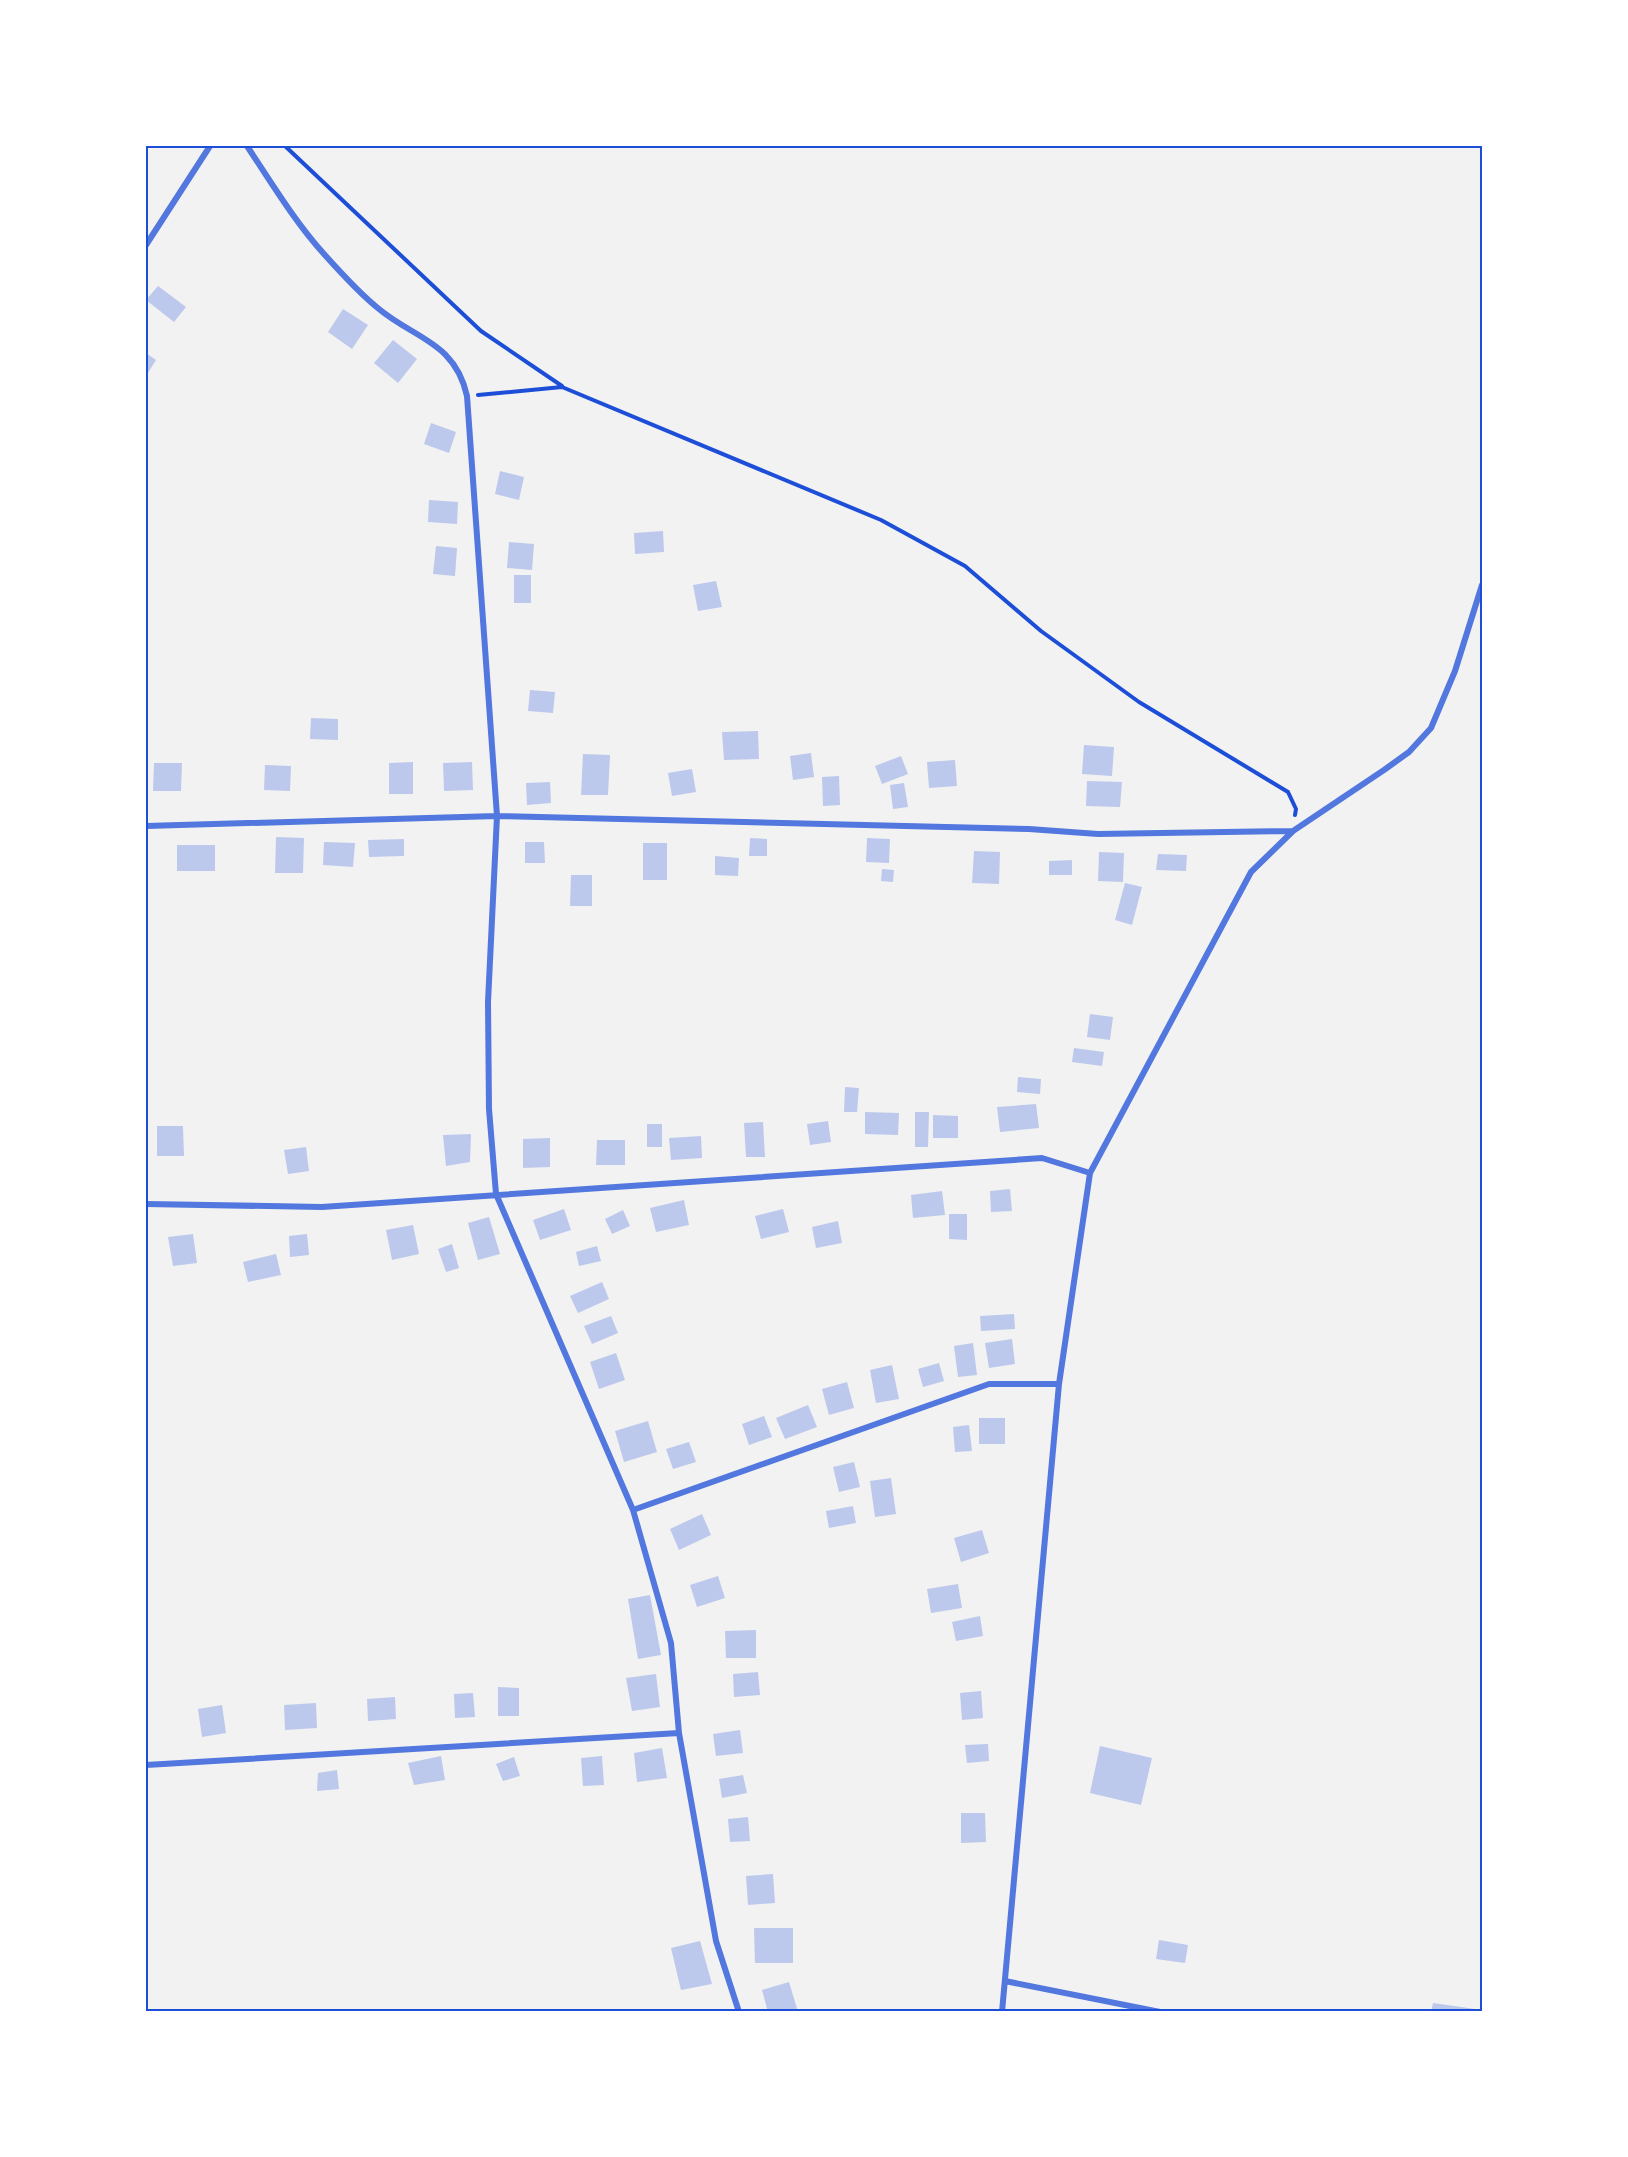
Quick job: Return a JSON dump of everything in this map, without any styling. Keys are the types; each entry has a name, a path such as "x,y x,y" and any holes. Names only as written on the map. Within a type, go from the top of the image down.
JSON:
{"street":[{"path":"146,245 210,146"},
{"path":"247,146 273,186 323,253 379,310 436,344 463,379 467,396 497,816 488,1002 489,1109 496,1194 633,1510 671,1643 679,1733 716,1941 739,2012"},
{"path":"1002,2012 1059,1384 1090,1173 1251,872 1293,831 1392,764 1431,728 1455,671 1482,585"},
{"path":"146,826 497,816 1029,829 1098,834 1293,831"},
{"path":"146,1204 322,1207 1042,1158 1090,1173"},
{"path":"633,1510 988,1384 1059,1384"},
{"path":"146,1766 679,1733"},
{"path":"1005,1981 1160,2012"}],"path":[{"path":"285,146 481,331 562,387 881,520 965,566 1041,631 1139,702 1288,792 1296,809 1293,831"},
{"path":"467,396 562,387"}],"building":[{"path":"158,286 186,307 174,322 146,300"},
{"path":"343,309 368,325 352,349 328,332"},
{"path":"393,340 417,359 398,383 374,363"},
{"path":"146,353 156,360 146,376"},
{"path":"431,423 456,432 449,453 424,444"},
{"path":"500,471 524,477 519,500 495,494"},
{"path":"429,500 458,502 457,524 428,522"},
{"path":"663,531 664,552 635,554 634,533"},
{"path":"509,542 534,544 532,570 507,568"},
{"path":"436,546 457,548 455,576 433,574"},
{"path":"514,575 531,575 531,603 514,603"},
{"path":"716,581 722,607 698,611 693,585"},
{"path":"530,690 555,692 553,713 528,711"},
{"path":"311,718 338,719 338,740 310,739"},
{"path":"758,731 759,759 724,760 722,732"},
{"path":"1084,745 1114,747 1112,776 1082,774"},
{"path":"811,753 814,777 793,780 790,756"},
{"path":"583,754 610,755 608,795 581,795"},
{"path":"901,756 908,774 882,784 875,766"},
{"path":"955,760 957,786 929,788 927,762"},
{"path":"413,762 413,794 389,794 389,763"},
{"path":"472,762 473,790 444,791 443,763"},
{"path":"154,763 182,763 181,791 153,791"},
{"path":"265,765 291,766 290,791 264,790"},
{"path":"692,769 696,792 672,796 668,773"},
{"path":"839,776 840,805 823,806 822,777"},
{"path":"1087,781 1122,782 1120,807 1086,806"},
{"path":"550,782 551,803 527,805 526,783"},
{"path":"904,783 908,807 893,809 890,785"},
{"path":"276,837 304,838 303,873 275,873"},
{"path":"750,838 767,839 767,856 749,856"},
{"path":"867,838 890,839 889,863 866,862"},
{"path":"404,839 404,856 369,857 368,840"},
{"path":"324,842 355,843 353,867 323,865"},
{"path":"525,842 544,842 545,863 525,863"},
{"path":"643,843 667,843 667,880 643,880"},
{"path":"177,845 215,845 215,871 177,871"},
{"path":"974,851 1000,852 999,884 972,883"},
{"path":"1099,852 1124,853 1123,882 1098,881"},
{"path":"1158,854 1187,855 1186,871 1156,870"},
{"path":"715,856 739,858 738,876 715,875"},
{"path":"1072,860 1072,875 1049,875 1049,861"},
{"path":"882,869 894,870 893,882 881,881"},
{"path":"571,875 592,875 592,906 570,906"},
{"path":"1125,883 1142,887 1132,925 1115,920"},
{"path":"1090,1014 1113,1017 1110,1040 1087,1037"},
{"path":"1074,1048 1104,1052 1102,1066 1072,1062"},
{"path":"1018,1077 1041,1079 1040,1094 1017,1092"},
{"path":"845,1087 859,1088 857,1112 844,1112"},
{"path":"1036,1104 1039,1128 1000,1132 997,1107"},
{"path":"865,1112 899,1113 898,1135 865,1134"},
{"path":"915,1112 929,1112 928,1147 915,1147"},
{"path":"933,1115 958,1116 958,1138 933,1138"},
{"path":"828,1121 831,1142 810,1145 807,1124"},
{"path":"763,1122 765,1157 746,1157 744,1123"},
{"path":"647,1124 662,1124 662,1147 647,1147"},
{"path":"157,1126 183,1126 184,1156 157,1156"},
{"path":"471,1134 470,1162 446,1166 443,1135"},
{"path":"701,1136 702,1158 671,1160 669,1138"},
{"path":"550,1138 550,1167 523,1168 523,1139"},
{"path":"597,1140 625,1140 625,1165 596,1165"},
{"path":"306,1147 309,1171 288,1174 284,1150"},
{"path":"1010,1189 1012,1211 991,1212 990,1191"},
{"path":"942,1191 945,1215 913,1218 911,1195"},
{"path":"684,1200 689,1225 656,1232 650,1208"},
{"path":"564,1209 571,1230 540,1240 533,1220"},
{"path":"783,1209 789,1232 761,1239 755,1216"},
{"path":"623,1210 630,1226 612,1234 605,1219"},
{"path":"949,1214 967,1214 967,1240 949,1239"},
{"path":"489,1217 500,1254 478,1260 468,1223"},
{"path":"838,1221 842,1243 816,1248 812,1227"},
{"path":"413,1225 419,1254 392,1260 386,1230"},
{"path":"193,1234 197,1263 173,1266 168,1237"},
{"path":"307,1234 309,1255 290,1257 289,1236"},
{"path":"452,1244 459,1268 446,1272 438,1249"},
{"path":"597,1246 601,1261 579,1266 576,1252"},
{"path":"276,1254 281,1275 248,1282 243,1262"},
{"path":"602,1282 609,1299 578,1313 570,1296"},
{"path":"1014,1314 1015,1329 981,1331 980,1316"},
{"path":"611,1316 618,1333 592,1344 584,1326"},
{"path":"1012,1339 1015,1364 989,1368 985,1343"},
{"path":"973,1343 977,1375 958,1377 954,1346"},
{"path":"616,1353 625,1380 599,1389 590,1362"},
{"path":"939,1363 944,1381 923,1387 918,1369"},
{"path":"892,1365 899,1399 876,1403 870,1370"},
{"path":"847,1382 854,1408 829,1415 822,1389"},
{"path":"808,1405 817,1427 785,1439 776,1418"},
{"path":"764,1416 772,1437 749,1445 742,1424"},
{"path":"979,1418 1005,1418 1005,1444 979,1444"},
{"path":"648,1421 657,1452 624,1462 615,1431"},
{"path":"969,1425 972,1451 955,1452 953,1427"},
{"path":"689,1442 696,1462 673,1469 666,1449"},
{"path":"854,1462 860,1487 839,1492 833,1467"},
{"path":"891,1478 896,1514 875,1517 870,1481"},
{"path":"853,1506 856,1523 829,1528 826,1511"},
{"path":"702,1514 711,1535 679,1550 670,1529"},
{"path":"982,1530 989,1553 961,1562 954,1538"},
{"path":"718,1576 725,1598 697,1607 690,1585"},
{"path":"958,1584 962,1608 931,1613 927,1589"},
{"path":"650,1595 661,1655 638,1659 628,1599"},
{"path":"980,1616 983,1636 956,1641 952,1622"},
{"path":"756,1630 756,1658 726,1658 725,1631"},
{"path":"758,1672 760,1695 734,1697 733,1674"},
{"path":"656,1674 660,1707 632,1711 626,1678"},
{"path":"498,1687 519,1688 519,1716 498,1716"},
{"path":"981,1691 983,1718 962,1720 960,1693"},
{"path":"473,1693 475,1717 455,1718 454,1694"},
{"path":"395,1697 396,1719 368,1721 367,1699"},
{"path":"316,1703 317,1728 285,1730 284,1705"},
{"path":"222,1705 226,1733 202,1737 198,1709"},
{"path":"740,1730 743,1753 716,1756 713,1734"},
{"path":"988,1744 989,1761 967,1763 965,1745"},
{"path":"1100,1746 1152,1758 1141,1805 1090,1793"},
{"path":"662,1748 667,1778 637,1782 634,1753"},
{"path":"441,1756 445,1780 414,1785 408,1763"},
{"path":"602,1756 604,1785 583,1786 581,1758"},
{"path":"514,1757 520,1776 503,1781 496,1764"},
{"path":"337,1770 339,1789 317,1791 318,1773"},
{"path":"743,1775 747,1793 722,1798 719,1779"},
{"path":"961,1813 985,1813 986,1842 961,1843"},
{"path":"748,1817 750,1841 730,1842 728,1819"},
{"path":"773,1874 775,1903 748,1905 746,1876"},
{"path":"754,1928 793,1928 793,1963 755,1963"},
{"path":"1159,1940 1188,1945 1185,1963 1156,1959"},
{"path":"700,1941 712,1984 681,1990 671,1948"},
{"path":"789,1982 798,2012 768,2012 762,1990"},
{"path":"1433,2003 1482,2010 1482,2012 1431,2012"}]}
